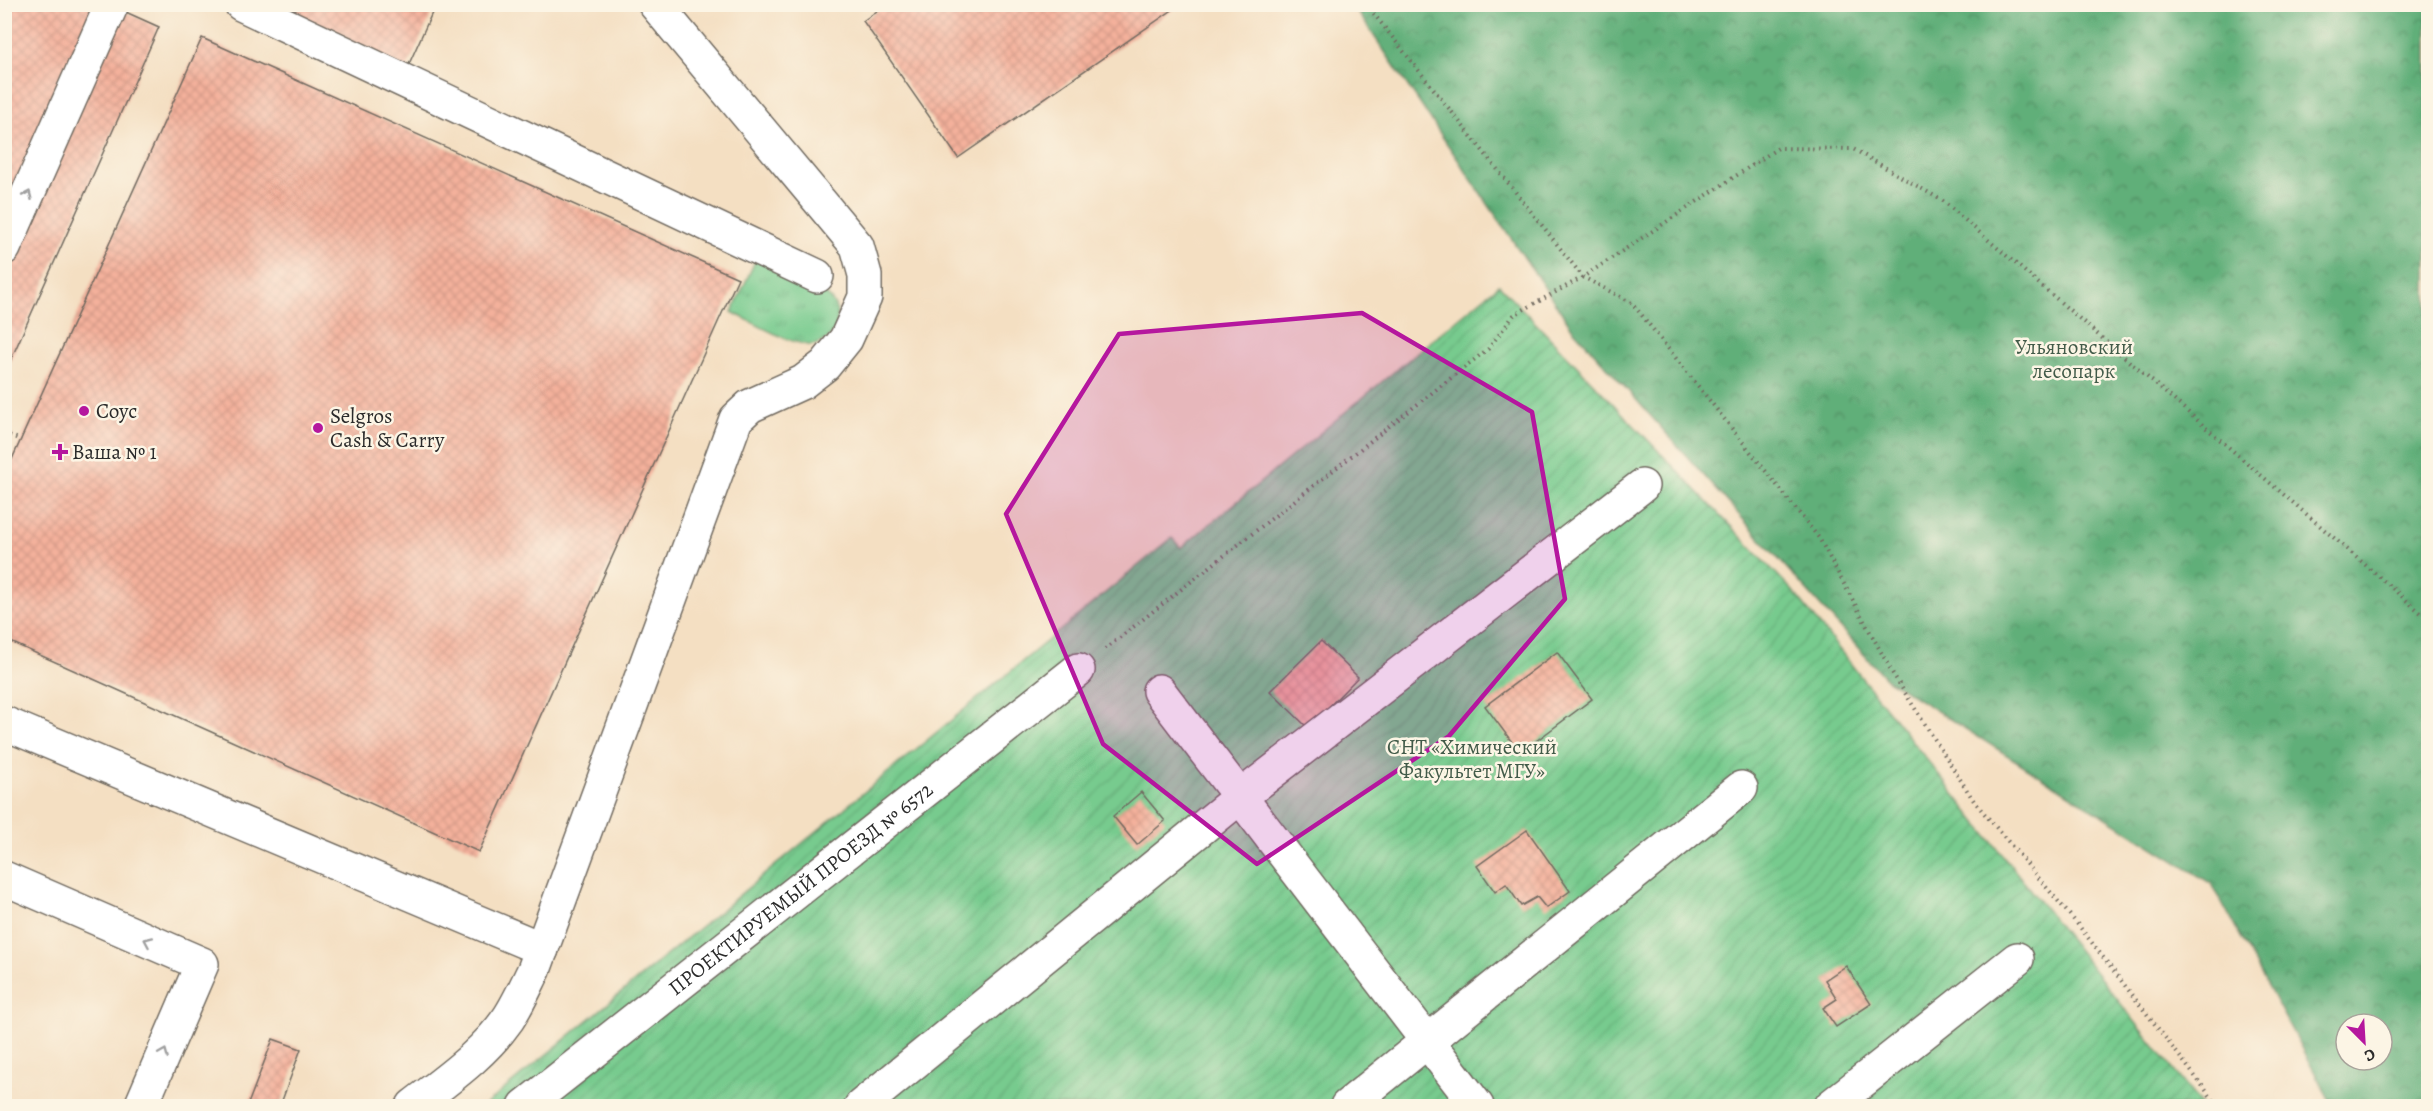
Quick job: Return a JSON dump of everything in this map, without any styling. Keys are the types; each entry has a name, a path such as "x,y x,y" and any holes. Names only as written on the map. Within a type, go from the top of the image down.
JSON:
{"street":[{"path":"4,248 112,4"},
{"path":"241,4 817,276"},
{"path":"413,1107 470,1061 494,1037 509,1018 534,970 736,419 750,406 803,382 825,365 846,339 865,297 865,275 857,246 656,4"},
{"path":"861,1107 1240,797 1642,486"},
{"name":"ПРОЕКТИРУЕМЫЙ ПРОЕЗД № 6572","path":"525,1107 1078,670"},
{"path":"1159,691 1477,1107"},
{"path":"4,723 542,949"},
{"path":"1347,1107 1741,788"},
{"path":"4,878 202,964 141,1107"},
{"path":"1831,1107 2017,959"}],"path":[{"path":"1366,4 1583,277 1632,303 1819,538 1893,674 1974,801 2079,926 2218,1107"},
{"path":"1078,670 1488,349 1514,315 1583,277 1778,148 1853,149 1943,201 2428,619"},
{"path":"4,433 21,440"}],"highlighted area":[{"path":"1362,313 1532,412 1565,599 1449,736 1257,864 1103,744 1006,514 1119,334"}],"green space":[{"name":"Ульяновский лесопарк","path":"1353,5 2427,5 2428,1106 2333,1106 2212,884 1886,679 1572,328"},
{"path":"756,259 808,282 830,299 836,310 837,322 830,337 815,345 799,343 732,312"},
{"name":"СНТ «Химический Факультет МГУ»","path":"1499,285 1792,590 2202,1106 484,1106 1172,538 1181,548"}],"building":[{"path":"4,4 108,4 159,27 4,375"},
{"path":"243,4 436,4 404,75"},
{"path":"887,4 1181,4 958,158 863,21"},
{"path":"202,38 738,278 479,852 4,639 4,477"},
{"path":"1321,641 1358,677 1308,728 1270,691"},
{"path":"1557,652 1592,699 1520,753 1485,706"},
{"path":"1141,792 1165,821 1137,845 1113,816"},
{"path":"1527,830 1570,891 1546,908 1537,897 1521,906 1506,884 1495,892 1477,866"},
{"path":"1846,966 1871,1004 1836,1027 1823,1008 1837,999 1825,980"},
{"path":"273,1039 301,1049 280,1106 248,1104"}],"place":[{"name":"Соус","path":"84,411"},
{"name":"Selgros Cash & Carry","path":"318,428"},
{"name":"Ваша № 1","path":"60,452"}]}
